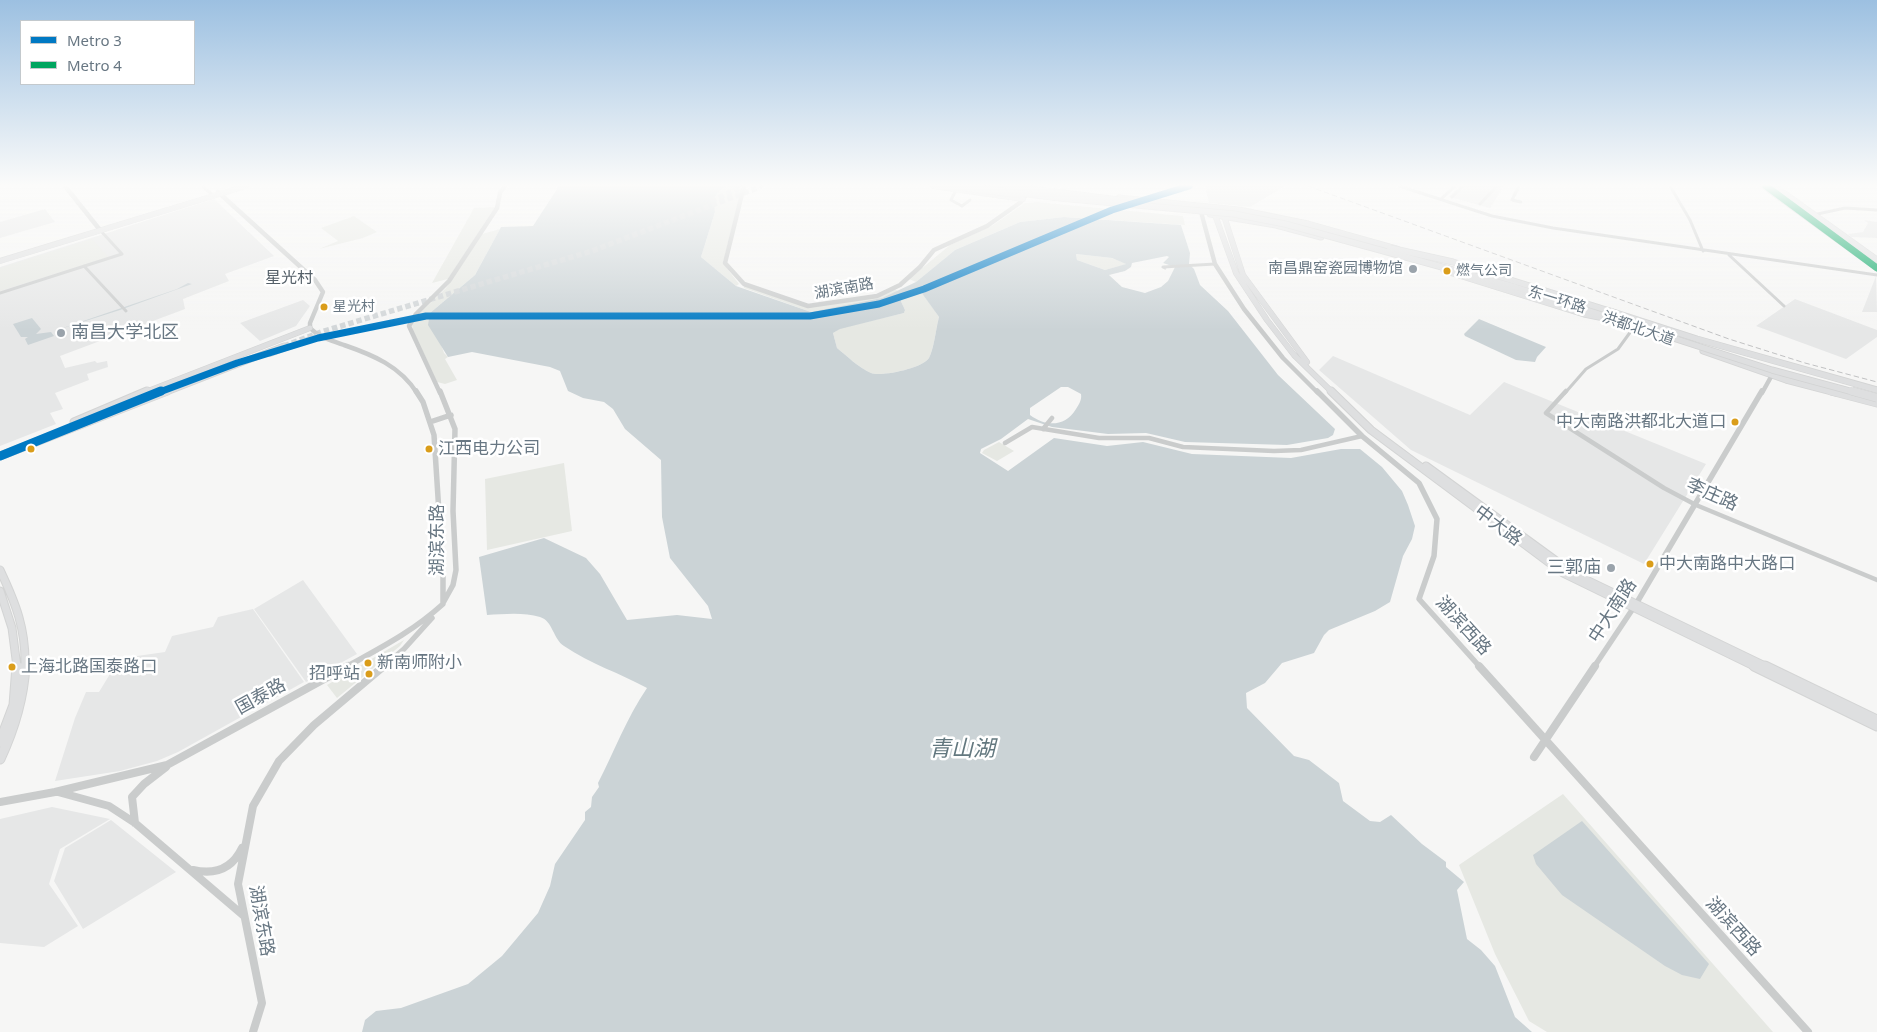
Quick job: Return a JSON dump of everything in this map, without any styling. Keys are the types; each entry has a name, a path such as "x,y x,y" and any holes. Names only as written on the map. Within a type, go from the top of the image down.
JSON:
{"main road":[{"path":"0,259 82,234"},
{"name":"中大路","path":"1222,234 1236,273 1267,320 1294,355 1371,430 1562,573 1877,720"},
{"name":"中大路","path":"1230,234 1242,275 1300,354 1375,428 1563,567 1634,606 1877,726"},
{"name":"洪都北大道","path":"1313,234 1508,286 1772,375 1877,404"},
{"name":"东一环路","path":"1323,234 1390,251 1515,287 1772,370 1877,398"},
{"name":"东一环路","path":"1330,234 1567,299 1809,376 1877,392"},
{"name":"洪都北大道","path":"1345,234 1521,283 1697,340 1877,392"},
{"path":"1835,234 1877,264"},
{"path":"1838,234 1877,264"},
{"path":"1390,251 1453,262 1616,313"},
{"path":"1390,251 1584,314 1608,319"},
{"path":"285,343 310,328"},
{"path":"0,451 285,343 318,336"},
{"path":"0,456 75,424"},
{"path":"0,570 18,608 23,632 25,666 20,709 13,733 0,759"},
{"path":"0,590 17,649 18,669 12,707 0,742"}],"street":[{"path":"0,293 122,254 104,234"},
{"path":"262,234 315,280 321,288 323,292 310,323 310,328 318,336 376,356 394,368 412,384 423,402 434,435 443,575 442,604"},
{"name":"湖滨东路","path":"253,1032 262,1002 238,884 253,806 279,761 314,725 404,649 442,604 453,585 456,570 453,511 455,429 451,415 409,326 416,314 449,282 480,234"},
{"name":"湖滨南路","path":"732,234 725,263 744,284 808,306 877,296 893,288 920,267 934,250 968,234"},
{"name":"湖滨西路","path":"1207,234 1215,264 1244,308 1283,358 1362,436 1419,483 1438,518 1434,556 1419,599 1808,1032"},
{"path":"1593,234 1877,275"},
{"path":"1696,234 1703,251"},
{"path":"1728,254 1784,306"},
{"path":"1165,267 1215,264"},
{"path":"84,266 124,309"},
{"name":"李庄路","path":"1634,327 1618,349 1586,369 1546,413 1664,488 1696,505 1877,580"},
{"name":"中大南路","path":"1534,757 1546,742 1634,606 1772,375"},
{"path":"430,422 451,415"},
{"path":"1045,425 1052,418"},
{"path":"1005,442 1032,427 1045,425 1099,438 1149,438 1183,447 1274,451 1301,450 1362,436"},
{"name":"国泰路","path":"135,823 132,797 167,765 403,636 422,624 442,604"},
{"name":"国泰路","path":"0,802 56,792 167,765"},
{"name":"国泰路","path":"56,792 110,806 135,823 244,916"},
{"path":"188,868 204,873 226,868 236,860 247,834"}],"shaded area":[{"path":"0,234 13,234 0,238"},
{"name":"南昌大学北区","path":"103,234 251,234 274,256 225,274 229,281 183,299 185,309 60,356 65,368 95,361 97,363 107,361 108,367 87,374 89,380 55,393 63,409 50,413 56,424 0,446 0,267"},
{"path":"329,234 372,234 319,249 338,241"},
{"path":"459,234 477,234 448,279 432,283"},
{"path":"482,234 497,234 475,275 430,313 444,353 448,357 445,359 457,380 445,384 437,382 412,324 415,318 446,288"},
{"path":"708,234 730,234 723,263 739,284 736,286 701,257"},
{"path":"973,234 992,234 955,250 916,282 909,279 950,245"},
{"path":"1848,234 1877,234 1877,238 1851,237"},
{"path":"92,239 108,257 0,291 0,268"},
{"path":"1076,254 1112,258 1127,264 1105,270 1077,260"},
{"path":"1876,276 1877,312 1862,312"},
{"path":"744,284 808,306 877,296 893,288 898,291 860,304 811,312 744,288"},
{"path":"920,289 939,317 932,349 929,358 925,362 902,371 876,374 853,362 837,348 833,333 841,328 904,313 905,310 898,295"},
{"path":"1795,299 1877,330 1877,337 1846,359 1756,326"},
{"path":"303,300 310,306 296,326 260,341 240,323"},
{"path":"1333,356 1470,415 1504,382 1706,464 1644,564 1411,450 1319,370"},
{"path":"999,442 1014,451 997,461 982,453 984,450"},
{"path":"564,463 572,531 487,550 485,479"},
{"path":"303,580 357,654 306,682 254,609"},
{"path":"253,609 304,682 178,752 157,761 120,771 55,781 75,718 86,692 99,692 110,674 124,674 137,656 165,652 172,636 213,627 218,617"},
{"path":"404,640 400,646 337,698 327,685"},
{"path":"1563,794 1773,1032 1547,1032 1529,1021 1495,954 1459,865"},
{"path":"52,807 110,819 60,849 49,884 78,926 44,947 0,943 0,819"},
{"path":"111,820 176,872 83,929 54,881 65,848"}],"water":[{"name":"青山湖","path":"497,234 708,234 701,257 736,286 811,312 882,298 916,282 955,250 992,234 1184,234 1190,253 1189,264 1194,269 1200,285 1228,311 1278,375 1335,429 1333,435 1328,438 1287,445 1185,442 1146,433 1108,434 1052,427 1028,419 1001,439 981,449 980,453 1008,471 1054,438 1107,446 1143,442 1192,454 1291,458 1341,449 1360,449 1382,467 1402,491 1415,526 1412,539 1403,556 1390,602 1375,611 1329,630 1314,653 1282,663 1265,683 1246,693 1247,708 1294,756 1309,760 1339,783 1343,801 1370,821 1380,822 1391,815 1422,844 1446,862 1446,867 1464,882 1457,890 1467,939 1481,950 1495,966 1515,1017 1532,1032 362,1032 365,1020 376,1011 401,1008 468,984 502,956 538,913 550,886 555,864 585,820 585,812 591,807 592,797 599,787 598,783 627,723 647,688 584,658 564,646 557,639 548,622 540,617 521,614 487,615 479,557 544,538 586,558 600,574 627,620 677,615 712,619 708,606 670,558 662,517 661,460 625,429 613,409 604,402 583,398 568,391 560,371 550,367 472,352 448,357 428,325 430,313 475,275","holes":["1076,254 1112,258 1126,264 1105,270 1077,260","1169,257 1163,263 1175,267 1168,281 1161,287 1145,293 1122,287 1109,275 1125,271 1131,267 1132,263","919,289 939,317 931,354 925,362 902,371 876,374 867,371 837,348 833,333 840,329 904,313 905,310 898,295","1061,387 1068,387 1081,394 1081,400 1072,415 1061,422 1055,423 1042,422 1030,415 1030,408"]},
{"path":"188,283 192,284 57,330 177,289"},
{"path":"32,318 41,329 36,334 51,332 54,336 28,345 25,339 28,337 21,337 13,324"},
{"path":"1479,319 1546,347 1535,362 1516,360 1465,336 1464,334"},
{"path":"1582,821 1709,964 1700,979 1682,975 1665,966 1562,895 1536,864 1533,855"}],"tunnel":[{"path":"284,346 321,332 592,251 636,234"}],"railway":[{"path":"1441,234 1729,339 1805,363 1877,382"}],"metro line":[{"name":"3","path":"0,456 197,377 277,350 358,329 426,316 810,316 879,304 924,289 1055,234"},
{"name":"4","path":"1831,234 1877,268"}],"place":[{"name":"南昌鼎窑瓷园博物馆","path":"1413,269"},
{"name":"燃气公司","path":"1447,271"},
{"name":"星光村","path":"324,307"},
{"name":"南昌大学北区","path":"61,333"},
{"name":"中大南路洪都北大道口","path":"1735,422"},
{"name":"江西电力公司","path":"429,449"},
{"name":"中大南路中大路口","path":"1650,564"},
{"name":"三郭庙","path":"1611,568"},
{"name":"新南师附小","path":"368,663"},
{"name":"上海北路国泰路口","path":"12,667"},
{"name":"招呼站","path":"369,674"}],"district":[{"name":"星光村","path":"289,278"}]}
